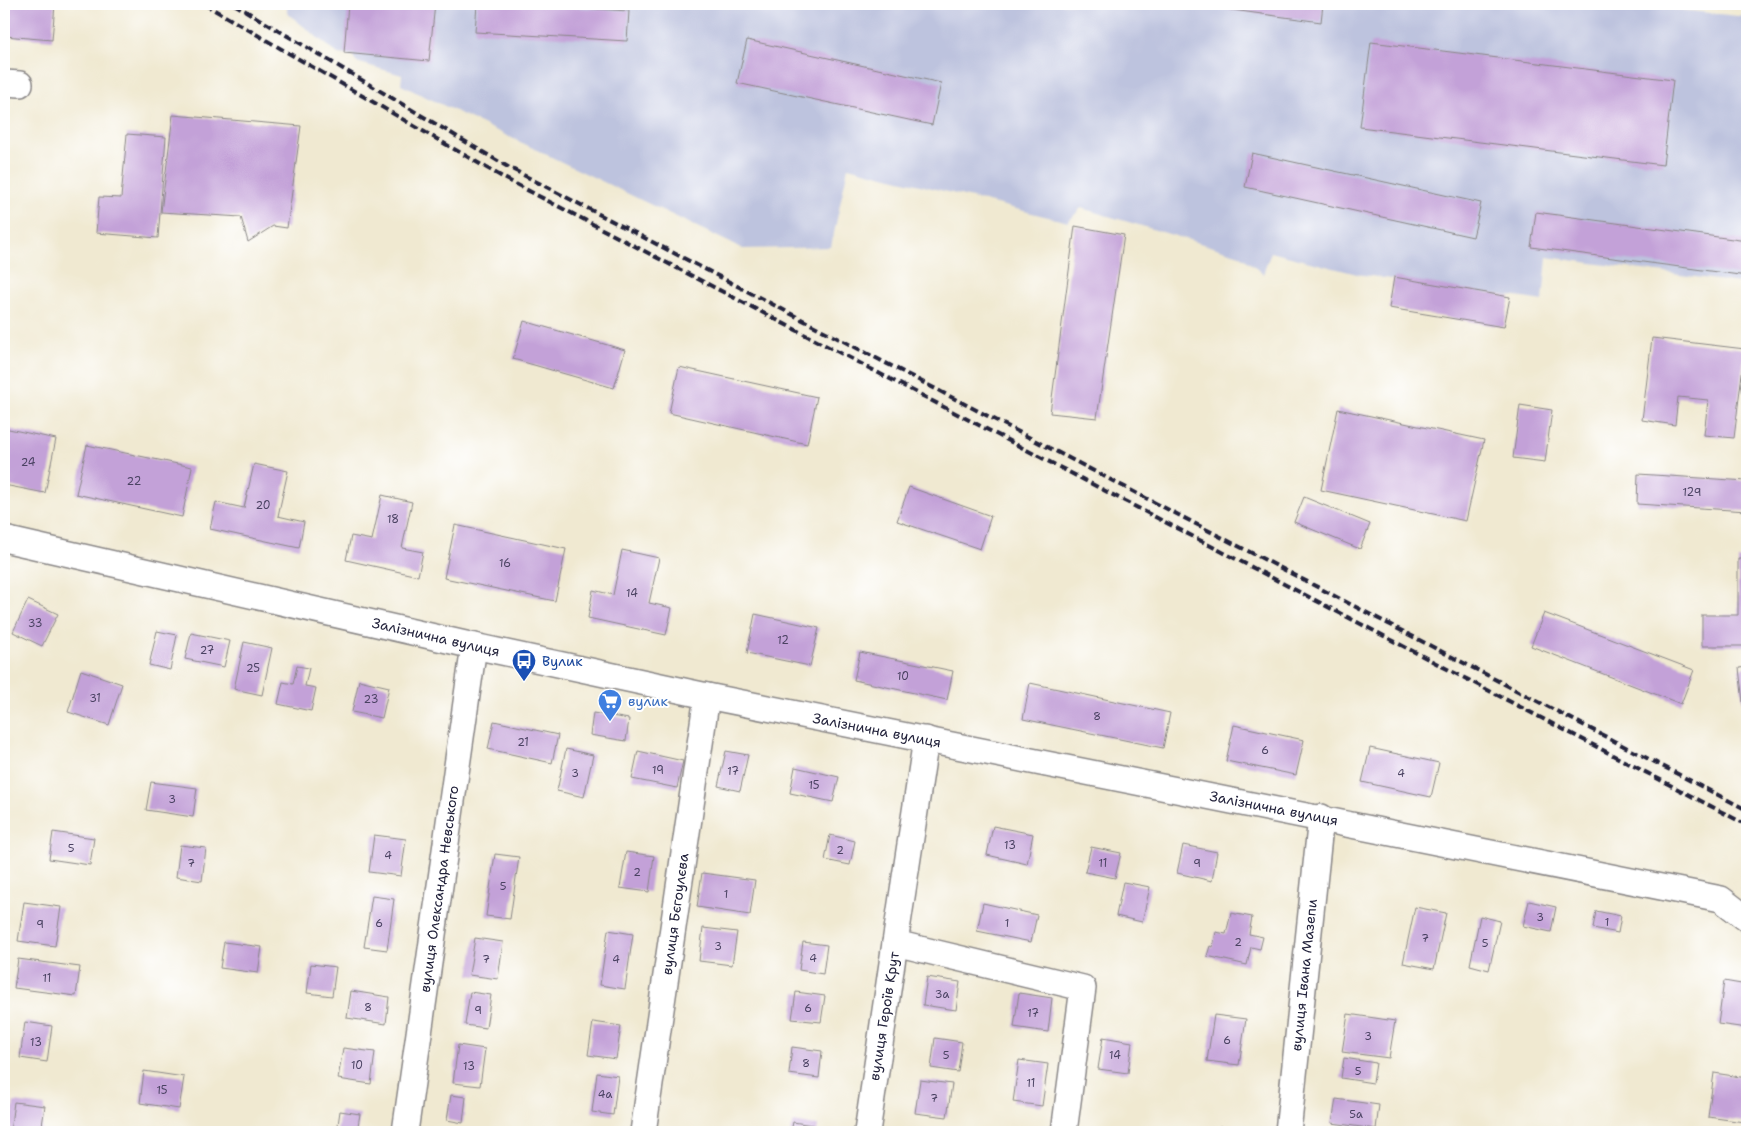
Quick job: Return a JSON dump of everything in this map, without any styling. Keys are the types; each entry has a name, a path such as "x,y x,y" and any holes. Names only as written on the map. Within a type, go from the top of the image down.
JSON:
{"street":[{"name":"Залізнична вулиця","path":"4,539 474,646 707,696 1321,817 1721,899 1747,919"},
{"name":"вулиця Олександра Невського","path":"405,1132 474,646"},
{"name":"вулиця Бєгоулєва","path":"643,1132 707,696"},
{"path":"895,943 926,739"},
{"name":"вулиця Івана Мазепи","path":"1288,1132 1321,817"},
{"name":"вулиця Героїв Крут","path":"867,1132 895,943 1084,988 1064,1132"}],"shaded area":[{"path":"287,4 1625,4 1747,17 1747,284 1547,257 1543,301 1357,274 1271,252 1263,274 1240,255 1081,208 1068,222 848,167 831,247 743,249 401,85 402,75 356,62 353,56 338,54 287,13"}],"building":[{"path":"4,4 55,4 52,40 4,36"},
{"path":"348,4 435,4 429,61 344,53"},
{"path":"477,4 516,4 629,11 627,41 475,32"},
{"path":"1188,4 1323,4 1321,22"},
{"path":"747,40 941,83 932,125 737,83"},
{"path":"1371,42 1673,80 1663,165 1360,127"},
{"path":"173,115 301,126 287,228 273,226 248,242 241,217 161,212"},
{"path":"127,134 166,137 158,238 96,233 99,197 121,198"},
{"path":"1252,153 1481,203 1473,237 1245,187"},
{"path":"1536,212 1747,241 1747,276 1531,247"},
{"path":"1075,226 1124,235 1097,418 1050,413"},
{"path":"1394,277 1510,297 1504,327 1389,308"},
{"path":"524,321 625,350 614,388 513,359"},
{"path":"1652,338 1745,349 1734,438 1704,435 1708,400 1678,397 1675,425 1642,420"},
{"path":"679,367 817,397 807,444 669,413"},
{"path":"1520,405 1552,410 1545,462 1513,458"},
{"path":"1338,409 1484,440 1466,521 1321,490"},
{"path":"4,428 56,439 45,493 4,485"},
{"path":"87,445 192,467 182,517 76,494"},
{"path":"254,464 288,471 278,516 304,522 299,548 210,529 216,502 244,508"},
{"path":"1638,474 1747,481 1747,511 1637,504"},
{"path":"909,487 991,516 980,549 897,521"},
{"path":"382,495 412,502 402,548 423,552 418,576 346,560 351,536 372,540"},
{"path":"1304,497 1370,524 1360,549 1294,522"},
{"path":"455,525 566,549 555,601 444,578"},
{"path":"622,550 659,558 649,603 672,608 666,635 588,618 593,590 613,595"},
{"path":"1738,559 1747,559 1747,646 1702,646 1702,615 1738,615"},
{"path":"28,600 58,614 42,646 13,632"},
{"path":"1544,613 1694,670 1681,704 1531,646"},
{"path":"755,614 819,628 810,666 747,653"},
{"path":"157,631 177,635 170,670 149,665"},
{"path":"191,633 230,641 224,667 185,659"},
{"path":"244,642 272,648 262,695 234,689"},
{"path":"860,652 953,671 947,700 854,680"},
{"path":"297,666 309,668 305,686 316,688 311,711 278,704 283,682 293,684"},
{"path":"1747,667 1747,710 1744,711 1739,668"},
{"path":"81,670 122,684 109,725 68,712"},
{"path":"359,680 389,687 382,718 352,712"},
{"path":"1030,683 1170,713 1163,748 1023,719"},
{"path":"593,713 629,719 626,741 590,735"},
{"path":"494,721 558,735 552,763 488,749"},
{"path":"1234,725 1304,740 1296,775 1226,761"},
{"path":"1370,748 1439,763 1431,797 1362,782"},
{"path":"566,749 593,755 584,797 557,791"},
{"path":"638,751 683,761 677,788 632,779"},
{"path":"726,751 748,755 740,791 718,786"},
{"path":"795,767 839,777 833,802 790,793"},
{"path":"151,782 197,788 193,817 146,810"},
{"path":"993,826 1033,834 1027,864 987,855"},
{"path":"53,832 94,838 90,865 49,859"},
{"path":"374,835 406,839 401,876 369,872"},
{"path":"830,835 855,841 850,865 825,860"},
{"path":"180,845 206,848 202,881 176,877"},
{"path":"1183,845 1217,852 1212,881 1177,873"},
{"path":"1091,847 1121,853 1115,878 1085,872"},
{"path":"626,852 654,856 649,892 620,888"},
{"path":"495,854 519,857 510,919 486,916"},
{"path":"702,873 755,880 750,915 697,907"},
{"path":"1123,882 1150,887 1142,922 1116,916"},
{"path":"372,896 394,899 387,950 364,947"},
{"path":"1529,901 1556,907 1551,932 1523,926"},
{"path":"24,902 61,907 55,946 18,941"},
{"path":"983,903 1037,915 1031,942 977,931"},
{"path":"1415,907 1446,913 1434,969 1403,963"},
{"path":"1596,911 1621,916 1618,933 1593,928"},
{"path":"1231,913 1252,917 1249,934 1263,937 1260,949 1251,947 1247,965 1207,956 1210,946 1213,947 1216,932 1226,934"},
{"path":"1480,916 1500,921 1489,970 1470,965"},
{"path":"703,928 737,932 732,965 699,961"},
{"path":"608,930 633,934 625,989 600,985"},
{"path":"475,938 503,942 498,979 469,975"},
{"path":"224,942 262,947 258,973 220,968"},
{"path":"803,942 827,945 823,974 799,970"},
{"path":"18,959 80,967 76,996 14,988"},
{"path":"311,964 336,967 332,996 307,993"},
{"path":"927,977 960,982 956,1010 923,1005"},
{"path":"1724,981 1747,985 1747,1028 1718,1024"},
{"path":"351,991 389,997 386,1024 347,1018"},
{"path":"470,992 491,995 486,1028 465,1025"},
{"path":"796,992 825,996 821,1022 792,1019"},
{"path":"1019,993 1052,998 1048,1032 1014,1027"},
{"path":"1348,1014 1395,1021 1389,1058 1342,1052"},
{"path":"1214,1015 1246,1019 1239,1065 1207,1061"},
{"path":"25,1022 52,1026 47,1062 20,1058"},
{"path":"593,1022 621,1026 616,1059 588,1055"},
{"path":"1103,1037 1132,1042 1128,1073 1098,1069"},
{"path":"935,1038 962,1042 958,1072 931,1068"},
{"path":"458,1045 485,1049 480,1086 453,1083"},
{"path":"792,1047 822,1051 819,1078 789,1074"},
{"path":"343,1048 375,1052 371,1084 338,1079"},
{"path":"1344,1058 1376,1063 1373,1083 1341,1078"},
{"path":"1019,1060 1048,1064 1042,1106 1013,1102"},
{"path":"144,1071 184,1077 179,1109 140,1103"},
{"path":"597,1073 618,1076 613,1115 592,1112"},
{"path":"1714,1073 1747,1078 1744,1122 1708,1117"},
{"path":"920,1080 952,1084 947,1117 915,1113"},
{"path":"451,1095 466,1097 463,1123 447,1120"},
{"path":"1336,1099 1379,1105 1376,1129 1332,1123"},
{"path":"14,1102 45,1106 41,1132 10,1132"},
{"path":"340,1111 360,1114 357,1132 337,1132"},
{"path":"793,1122 818,1126 817,1132 791,1132"},
{"path":"1219,1126 1240,1129 1239,1132 1218,1132"}],"railway":[{"path":"204,4 504,178 1747,825"},
{"path":"234,4 508,167 1747,810"}],"place":[{"name":"Вулик","path":"524,682"},
{"name":"вулик","path":"610,722"}]}
